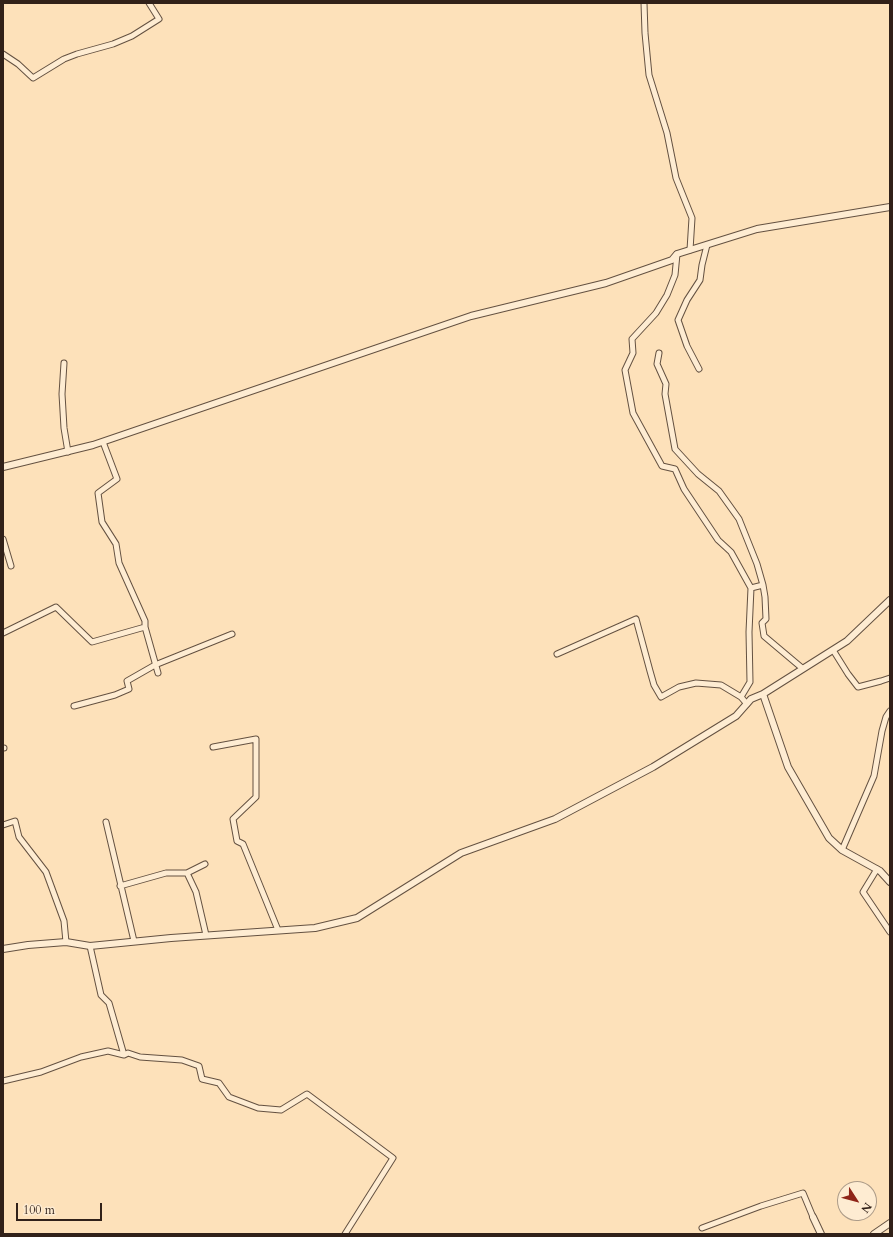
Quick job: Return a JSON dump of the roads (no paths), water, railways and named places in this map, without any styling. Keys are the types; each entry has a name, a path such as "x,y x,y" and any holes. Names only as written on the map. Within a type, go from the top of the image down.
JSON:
{"street":[{"path":"3,54 18,64 34,78 64,59 132,36 159,19 149,3"},
{"path":"644,3 649,74 667,133 676,178 692,218 690,250"},
{"path":"3,467 68,452 103,442 471,316 606,283 672,260 677,254 757,229 890,207"},
{"path":"699,369 687,346 678,320 687,300 700,280 707,245"},
{"path":"677,254 675,275 667,296 656,313 632,339 633,353 625,370 633,413 662,466 675,469 684,489 718,540 731,552 751,588 749,632 750,682 741,697"},
{"path":"659,353 657,364 666,384 664,394 675,449 698,474 719,491 739,519 757,564 763,585 766,612 766,619 762,623 764,636 802,668"},
{"path":"64,363 62,394 64,428 68,452"},
{"path":"103,442 117,479 98,493 102,522 116,544 119,563 145,621 145,627 158,673"},
{"path":"3,539 11,566"},
{"path":"751,588 763,585"},
{"path":"3,949 28,945 66,942 90,946 206,935 315,928 357,918 461,853 555,819 653,767 736,716 749,702 847,641 890,600"},
{"path":"3,633 56,607 92,642 145,627"},
{"path":"557,654 636,619 654,685 661,697 679,688 696,683 721,685 749,702"},
{"path":"74,706 129,689 127,681 156,665 232,634"},
{"path":"834,650 848,674 858,687 890,678"},
{"path":"762,694 788,767 829,838 842,850 877,869 890,882"},
{"path":"842,850 874,776 882,731 886,717 890,711"},
{"path":"213,747 256,739 256,797 233,819 237,842 243,844 278,930"},
{"path":"3,826 15,821 19,837 46,872 64,921 66,942"},
{"path":"106,822 134,941"},
{"path":"120,886 166,873 187,874 205,864"},
{"path":"877,869 863,892 890,932"},
{"path":"187,874 196,892 206,935"},
{"path":"90,946 101,995 109,1003 124,1055"},
{"path":"3,1081 41,1072 81,1057 108,1051 124,1055 128,1053 140,1056 182,1060 199,1066 202,1079 219,1082 229,1097 258,1108 281,1110 307,1094 393,1158 345,1234"},
{"path":"702,1228 761,1206 803,1193 821,1234"},
{"path":"874,1234 890,1222"}]}
